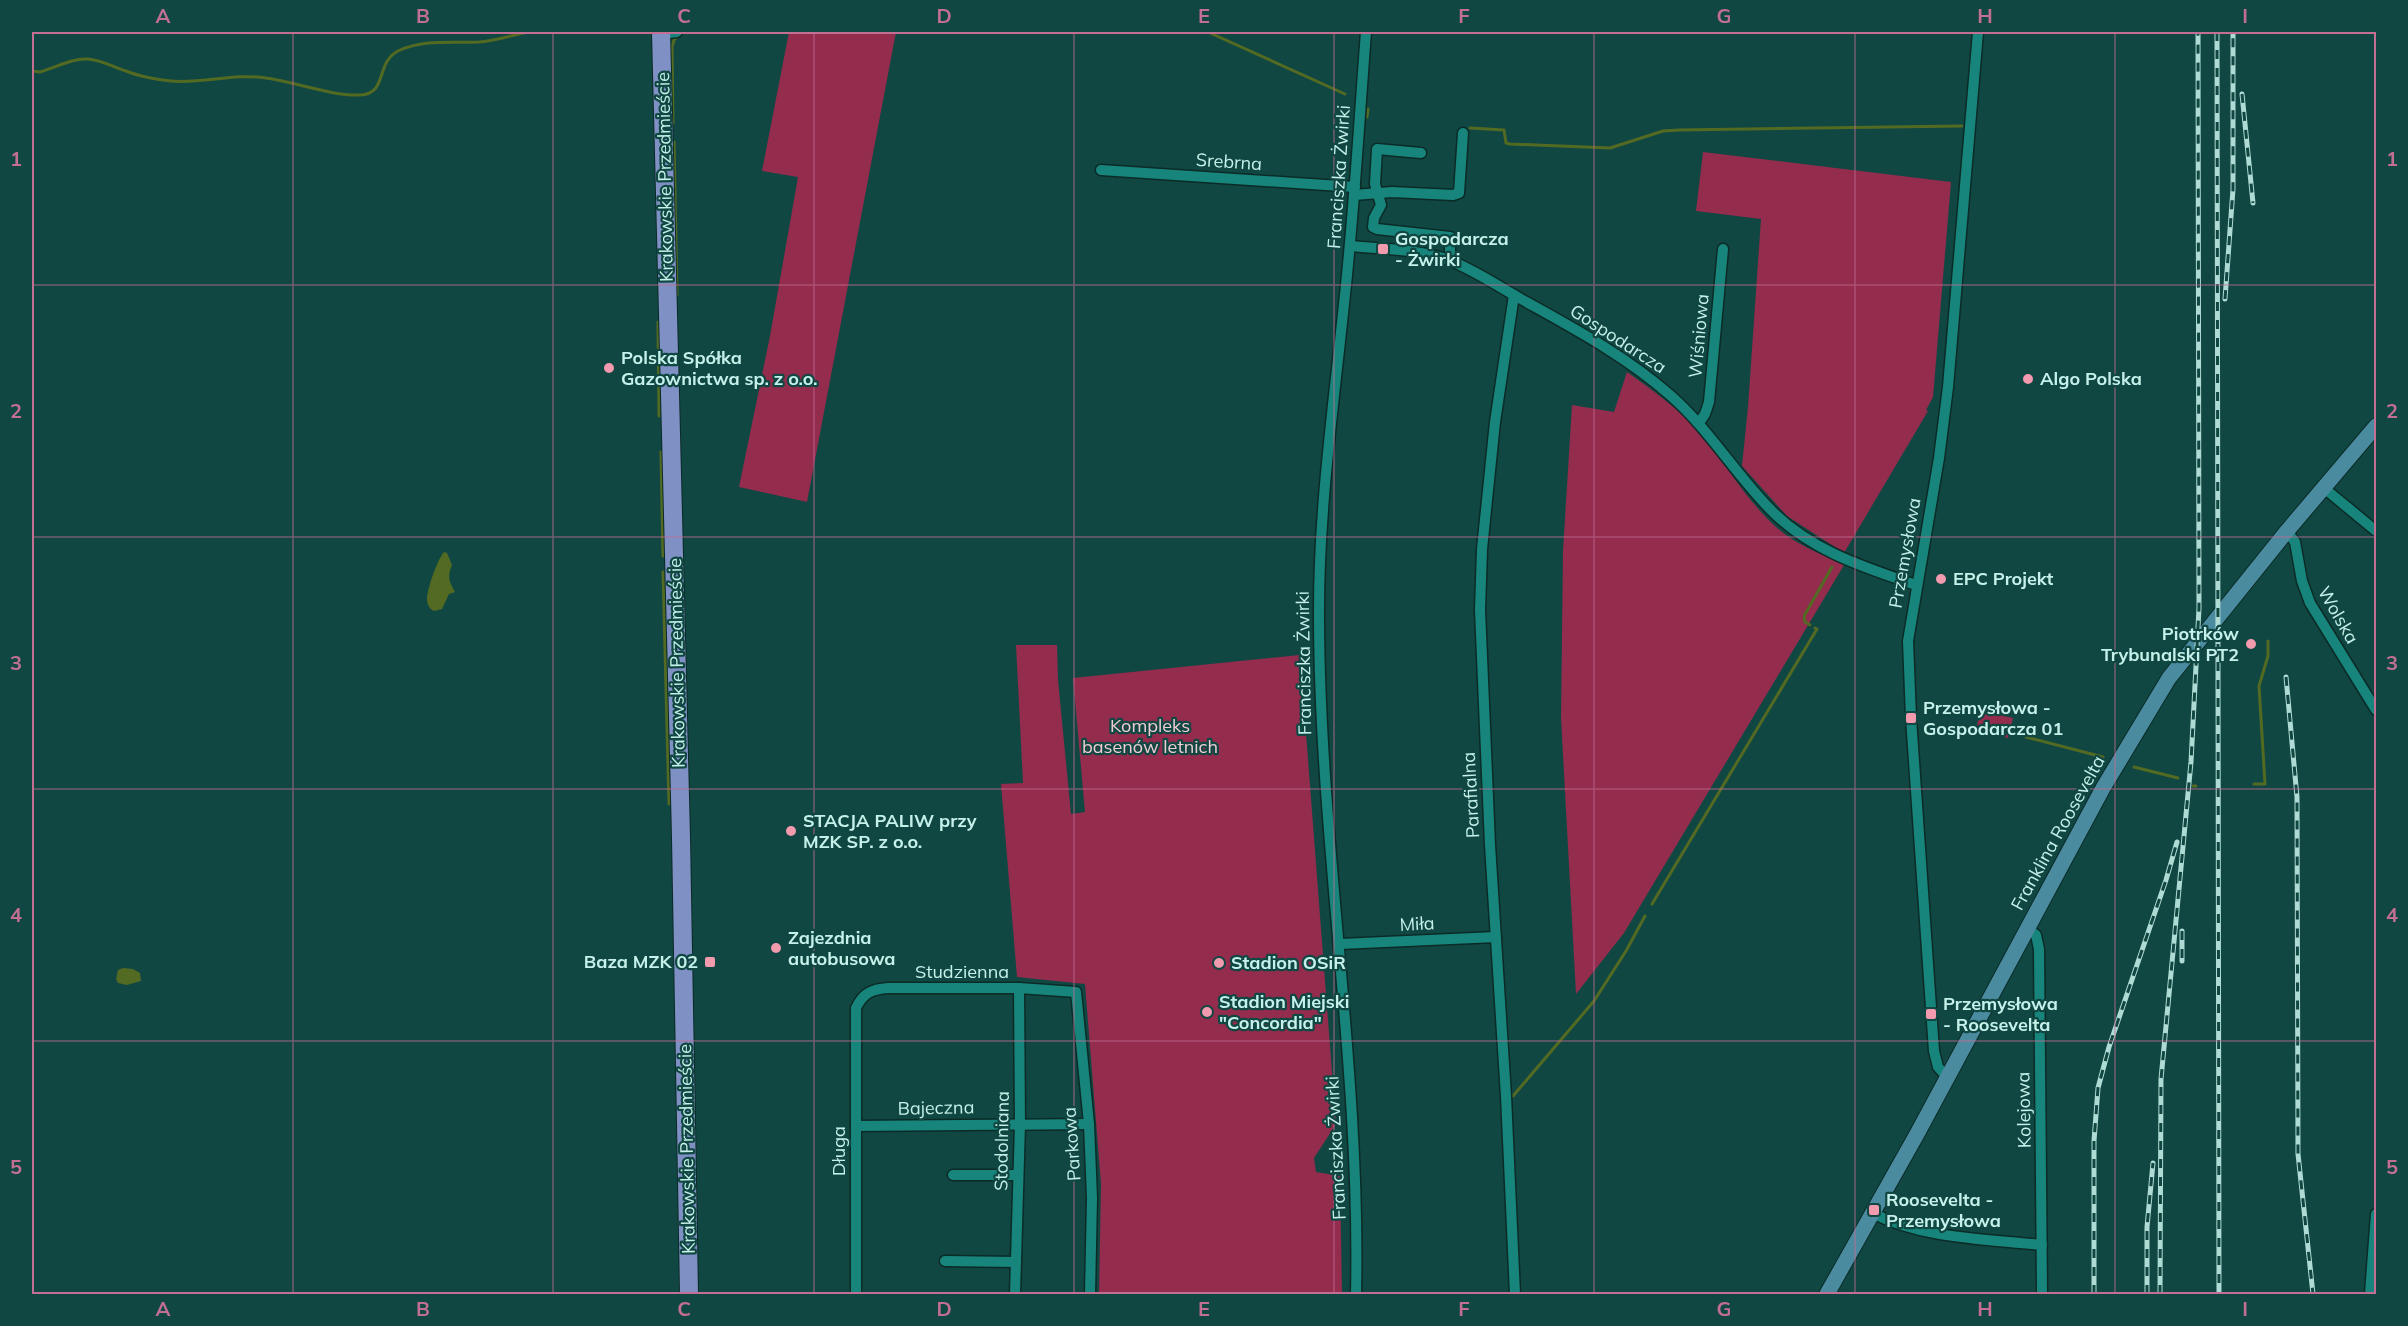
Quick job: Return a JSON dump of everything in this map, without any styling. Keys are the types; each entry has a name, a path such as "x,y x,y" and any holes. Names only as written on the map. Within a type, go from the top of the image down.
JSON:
{"main road":[{"name":"Krakowskie Przedmieście","path":"666,32 689,1294"}],"street":[{"name":"Franciszka Żwirki","path":"1356,1294 1355,1169 1340,944 1320,701 1319,573 1324,490 1350,246 1366,32"},
{"name":"Przemysłowa","path":"1947,1077 1938,1067 1934,1051 1911,718 1908,641 1939,458 1948,387 1978,32"},
{"name":"Srebrna","path":"1101,170 1378,193 1453,195 1459,193 1463,133"},
{"path":"1420,153 1377,149 1375,184 1381,205 1373,221 1374,228 1450,237 1450,261"},
{"name":"Gospodarcza","path":"1350,246 1421,254 1450,261 1581,333 1632,364 1670,394 1699,423 1768,508 1799,535 1851,562 1916,585"},
{"name":"Wiśniowa","path":"1699,423 1705,414 1708,402 1723,249"},
{"name":"Parafialna","path":"1514,296 1495,422 1482,549 1480,610 1489,833 1515,1294"},
{"name":"Franklina Roosevelta","path":"1827,1294 2103,788 2169,678 2287,531 2376,426"},
{"path":"2324,488 2376,531"},
{"name":"Wolska","path":"2287,531 2295,542 2302,581 2310,603 2376,710"},
{"name":"Kolejowa","path":"2028,929 2036,935 2039,949 2042,1294"},
{"name":"Miła","path":"1340,944 1496,937"},
{"name":"Studzienna","path":"856,1008 864,996 878,988 1019,988 1076,992"},
{"name":"Stodolniana","path":"1014,1294 1020,1124 1019,988"},
{"name":"Parkowa","path":"1076,992 1089,1124 1092,1198 1090,1294"},
{"name":"Długa","path":"855,1294 856,1008"},
{"name":"Bajeczna","path":"856,1126 1089,1124"},
{"path":"953,1175 1018,1175"},
{"path":"1872,1213 1893,1224 1920,1231 2042,1245"},
{"path":"2370,1294 2376,1214"},
{"path":"945,1261 1016,1262"}],"green space":[{"path":"789,32 896,32 807,502 739,487 770,336 798,177 762,171"},
{"path":"1703,152 1951,182 1933,397 1926,410 1928,411 1844,553 1787,516 1742,466 1761,219 1696,211"},
{"path":"1627,372 1690,423 1755,505 1776,527 1800,544 1844,565 1624,933 1576,994 1561,718 1563,551 1572,405 1614,412"},
{"name":"Stadion Miejski \"Concordia\"","path":"1016,645 1057,645 1058,680 1071,814 1085,812 1073,678 1300,655 1336,1124 1314,1158 1316,1172 1340,1176 1342,1294 1099,1294 1101,1184 1085,984 1017,977 1001,784 1023,783"},
{"path":"1980,711 2013,718 2008,738 1976,731"}],"shaded area":[{"path":"444,552 447,553 452,565 449,579 455,592 449,594 442,609 434,611 428,605 427,595"},
{"path":"133,969 140,973 141,981 127,985 118,983 116,979 118,970"}],"waterway":[{"path":"32,71 40,72 70,62 88,59 148,78 183,82 254,77 325,91 360,95 375,89 391,56 408,47 438,42 479,42 528,32"},
{"path":"1208,32 1345,94"},
{"path":"673,123 672,47 678,36"},
{"path":"1367,117 1368,109"},
{"path":"1470,128 1504,130 1506,143 1510,144 1610,148 1663,131 1962,126"},
{"path":"674,142 677,295"},
{"path":"658,322 659,416"},
{"path":"661,452 663,556"},
{"path":"1810,625 1805,622 1804,616 1832,567"},
{"path":"663,572 669,804"},
{"path":"1652,904 1817,629 1815,628"},
{"path":"2254,784 2265,784 2259,686 2268,656 2268,641"},
{"path":"2026,737 2103,757"},
{"path":"2134,767 2178,778"},
{"path":"1513,1096 1594,1001 1645,916"}],"railway":[{"path":"2160,1294 2161,1079 2191,762 2199,608 2198,32"},
{"path":"2217,32 2219,1294"},
{"path":"2225,299 2233,189 2233,32"},
{"path":"2242,94 2253,203"},
{"path":"2286,677 2297,797 2298,1154 2313,1294"},
{"path":"2094,1294 2094,1141 2098,1088 2109,1047 2177,842"},
{"path":"2182,931 2182,961"},
{"path":"2147,1294 2147,1227 2153,1163"}],"place":[{"name":"Gospodarcza - Żwirki","path":"1383,249"},
{"name":"Polska Spółka Gazownictwa sp. z o.o.","path":"609,368"},
{"name":"Algo Polska","path":"2028,379"},
{"name":"EPC Projekt","path":"1941,579"},
{"name":"Piotrków Trybunalski PT2","path":"2251,644"},
{"name":"Przemysłowa - Gospodarcza 01","path":"1911,718"},
{"name":"STACJA PALIW przy MZK SP. z o.o.","path":"791,831"},
{"name":"Zajezdnia autobusowa","path":"776,948"},
{"name":"Baza MZK 02","path":"710,962"},
{"name":"Stadion OSiR","path":"1219,963"},
{"name":"Stadion Miejski \"Concordia\"","path":"1207,1012"},
{"name":"Przemysłowa - Roosevelta","path":"1931,1014"},
{"name":"Roosevelta - Przemysłowa","path":"1874,1210"}],"park label":[{"name":"Kompleks basenów letnich","path":"1150,736"}]}
